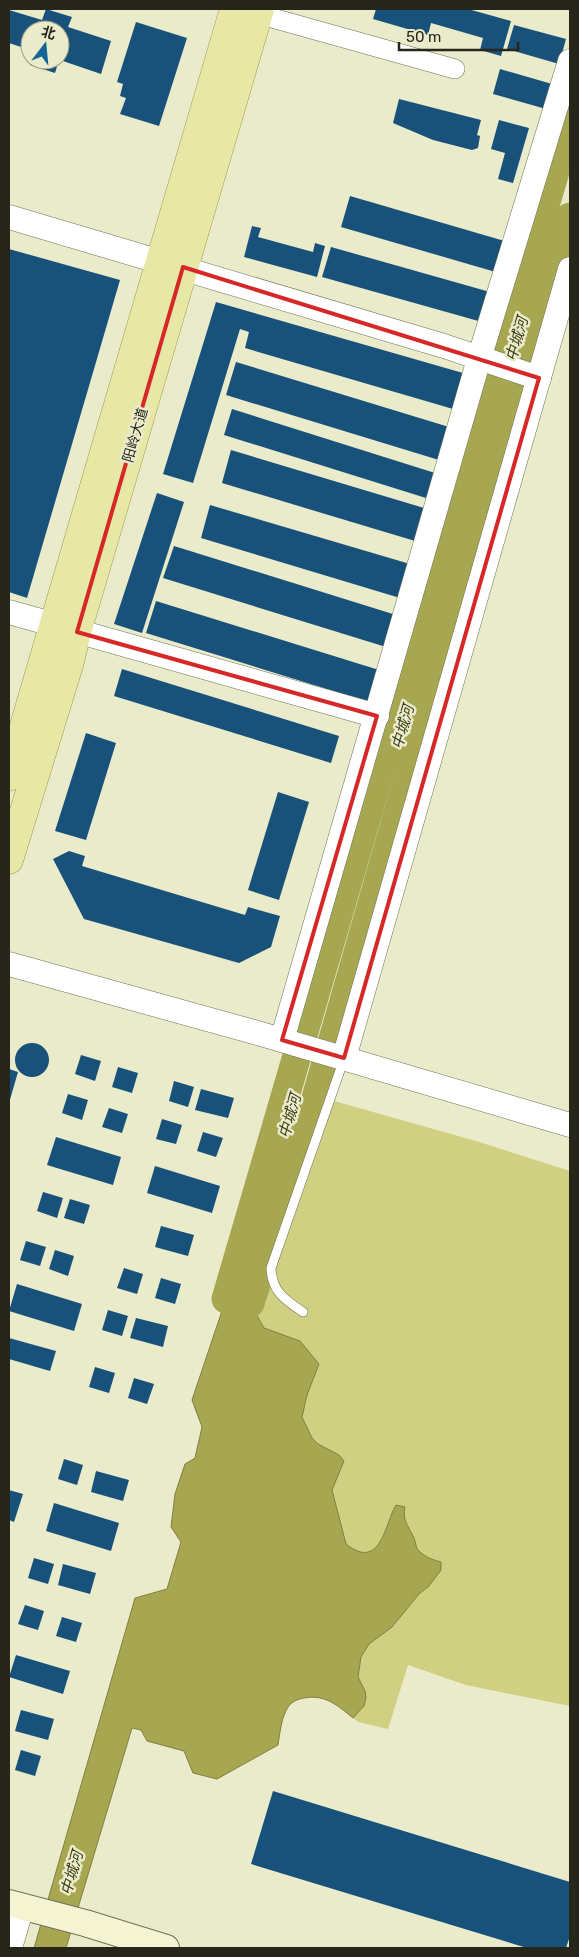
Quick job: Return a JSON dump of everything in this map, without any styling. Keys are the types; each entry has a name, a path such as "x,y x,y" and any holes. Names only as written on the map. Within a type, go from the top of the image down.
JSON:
{"main road":[{"name":"阳岭大道","path":"9,777 65,628 171,264 250,11"},
{"name":"阳岭大道","path":"9,860 69,665 65,628"},
{"path":"16,1905 166,1948"}],"street":[{"path":"250,11 455,69"},
{"path":"288,1042 377,716 487,362 570,61"},
{"path":"9,217 444,346 534,377"},
{"path":"338,1056 534,377 570,269"},
{"path":"9,612 377,716"},
{"path":"9,964 338,1056 570,1125"},
{"path":"10,1948 16,1905"}],"lane":[{"path":"304,1312 288,1302 280,1293 272,1281 271,1268 338,1056"}],"highlighted area":[{"path":"183,267 539,378 344,1058 282,1040 377,716 77,632"}],"shaded area":[{"path":"320,1097 476,1141 570,1171 570,1706 466,1685 408,1665 388,1729 358,1722 334,1703 315,1696 298,1699 288,1706 283,1718 278,1745 217,1779 193,1773 184,1751 147,1741 141,1730 132,1728 109,1801 135,1598 167,1589 181,1542 171,1527 175,1494 185,1464 195,1458 202,1427 192,1400 226,1299 250,1302"}],"water":[{"name":"中城河","path":"226,1299 250,1303 264,1328 300,1341 319,1364 307,1395 302,1417 312,1438 318,1444 339,1455 344,1461 332,1490 346,1544 358,1551 367,1552 374,1549 385,1533 396,1505 405,1507 405,1519 416,1546 426,1557 441,1562 441,1570 392,1627 369,1644 361,1657 358,1677 365,1691 366,1698 364,1706 353,1718 325,1699 311,1697 297,1700 289,1705 286,1711 278,1745 217,1779 193,1773 184,1751 147,1741 141,1730 132,1728 66,1948 34,1948 135,1598 167,1589 181,1542 171,1527 175,1494 185,1464 195,1458 202,1427 192,1400"}],"building":[{"path":"46,9 72,17 70,22 70,20 42,20"},
{"path":"376,9 468,9 511,21 501,56 480,50 483,38 431,23 428,35 373,19"},
{"path":"9,10 42,20 20,20 20,47 9,43"},
{"path":"136,22 187,38 159,126 120,114 126,98 120,96 123,84 117,82"},
{"path":"514,25 566,39 559,64 507,49"},
{"path":"70,28 111,41 101,74 70,63"},
{"path":"500,69 552,84 546,109 493,94"},
{"path":"399,99 481,120 477,135 480,136 478,148 472,150 433,140 393,123"},
{"path":"499,120 529,128 513,183 498,179 505,153 491,149"},
{"path":"350,196 508,242 499,273 341,227"},
{"path":"252,226 261,228 258,237 313,252 315,243 325,246 317,277 244,257"},
{"path":"331,247 490,292 482,322 322,277"},
{"path":"9,249 120,280 27,598 9,592"},
{"path":"216,302 463,373 453,409 245,348 249,332 240,329 193,483 163,474"},
{"path":"236,362 449,427 439,460 226,395"},
{"path":"232,409 435,473 426,498 224,435"},
{"path":"231,450 424,508 415,541 222,483"},
{"path":"157,493 184,502 142,633 114,624"},
{"path":"210,505 410,564 400,598 201,538"},
{"path":"174,546 396,615 386,647 163,578"},
{"path":"156,601 379,670 369,702 146,633"},
{"path":"122,669 339,736 331,763 114,696"},
{"path":"86,733 116,743 86,840 55,831"},
{"path":"278,792 309,802 279,900 248,890"},
{"path":"69,851 85,856 82,866 245,915 248,907 280,916 271,947 239,963 84,919 53,859"},
{"path":"32,1043 39,1044 44,1048 48,1053 48,1067 44,1072 39,1076 32,1077 25,1076 20,1072 16,1067 15,1060 16,1053 20,1048 25,1044"},
{"path":"81,1055 101,1061 95,1081 75,1074"},
{"path":"118,1067 138,1073 132,1093 112,1087"},
{"path":"9,1069 18,1072 9,1103"},
{"path":"174,1081 194,1087 188,1107 169,1101"},
{"path":"201,1089 234,1098 228,1118 195,1110"},
{"path":"68,1094 88,1100 82,1120 62,1113"},
{"path":"109,1108 128,1114 122,1133 102,1127"},
{"path":"162,1119 182,1125 176,1144 156,1139"},
{"path":"203,1132 223,1138 216,1157 197,1151"},
{"path":"56,1137 121,1157 113,1185 47,1165"},
{"path":"155,1166 220,1186 212,1213 147,1193"},
{"path":"43,1192 63,1198 57,1218 37,1211"},
{"path":"70,1199 90,1205 84,1224 64,1218"},
{"path":"161,1226 194,1235 188,1256 155,1247"},
{"path":"26,1241 46,1247 40,1266 20,1260"},
{"path":"55,1250 74,1256 68,1276 49,1269"},
{"path":"124,1268 143,1274 137,1294 117,1288"},
{"path":"161,1278 181,1284 175,1304 155,1298"},
{"path":"17,1284 82,1304 74,1331 9,1311"},
{"path":"108,1310 128,1316 122,1336 102,1330"},
{"path":"136,1318 168,1326 163,1347 130,1338"},
{"path":"9,1338 56,1351 50,1371 9,1359"},
{"path":"95,1367 115,1373 109,1393 89,1387"},
{"path":"134,1378 154,1384 147,1404 128,1398"},
{"path":"64,1459 83,1465 77,1485 58,1479"},
{"path":"96,1471 129,1480 123,1501 91,1492"},
{"path":"9,1490 23,1494 14,1522 9,1520"},
{"path":"54,1503 119,1523 111,1551 46,1531"},
{"path":"34,1558 54,1564 48,1584 28,1578"},
{"path":"63,1564 96,1573 90,1594 58,1585"},
{"path":"25,1605 44,1611 38,1630 18,1624"},
{"path":"62,1617 82,1623 76,1642 56,1636"},
{"path":"16,1655 70,1671 63,1694 9,1677"},
{"path":"21,1710 54,1719 48,1740 15,1731"},
{"path":"21,1750 41,1756 35,1776 15,1770"},
{"path":"273,1791 570,1882 570,1936 566,1948 527,1948 251,1864"}],"waterway":[{"name":"中城河","path":"570,120 226,1299 250,1303 316,1098 570,217"}]}
